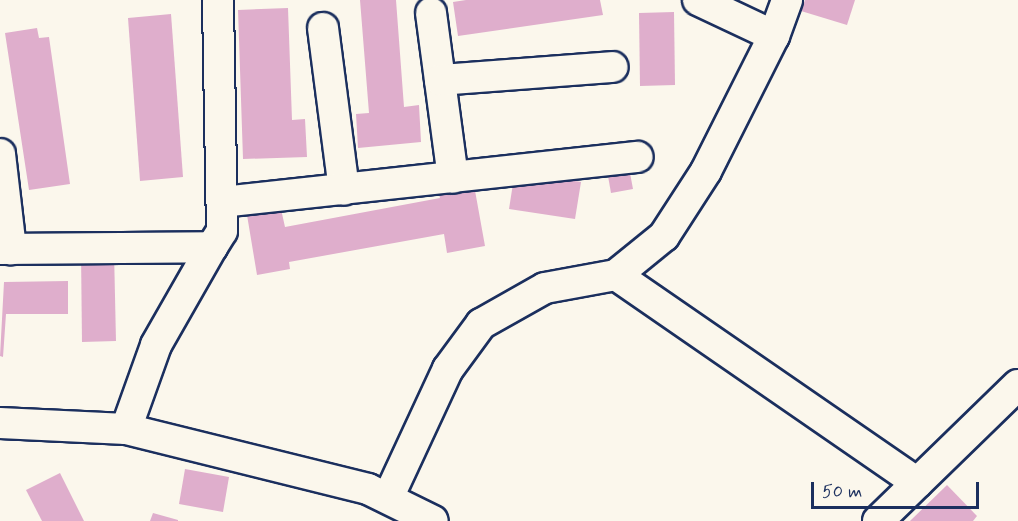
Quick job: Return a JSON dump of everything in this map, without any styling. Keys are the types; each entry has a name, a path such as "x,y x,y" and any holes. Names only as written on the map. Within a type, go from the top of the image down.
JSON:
{"street":[{"path":"126,429 156,345 222,231 218,0"},
{"path":"698,0 774,36"},
{"path":"388,498 448,369 481,324 545,288 616,275 664,236 706,171 774,36 787,0"},
{"path":"431,13 453,178"},
{"path":"323,28 344,190"},
{"path":"440,80 613,67"},
{"path":"0,154 5,249 212,247"},
{"path":"222,202 638,157"},
{"path":"616,275 917,483"},
{"path":"878,521 1018,385"},
{"path":"0,423 126,429 368,489 433,521"}],"building":[{"path":"360,0 396,0 404,107 419,105 421,142 358,148 356,114 369,113"},
{"path":"466,0 600,0 603,15 458,36 453,2"},
{"path":"805,0 855,0 847,25 801,11"},
{"path":"288,8 292,120 305,119 307,157 243,159 238,10"},
{"path":"674,12 675,85 640,86 639,13"},
{"path":"171,14 183,177 140,181 128,18"},
{"path":"37,28 39,38 49,37 70,184 29,190 5,33"},
{"path":"515,171 581,182 575,219 509,209"},
{"path":"630,173 633,189 611,193 608,176"},
{"path":"474,185 485,246 447,253 444,234 289,262 290,269 257,275 247,215 281,209 285,227 440,198 438,191"},
{"path":"114,251 116,341 82,342 81,252"},
{"path":"68,281 68,314 6,314 3,357 0,356 4,282"},
{"path":"185,469 229,477 223,512 179,504"},
{"path":"60,473 84,521 42,521 26,490"},
{"path":"947,485 977,516 973,521 910,521"},
{"path":"153,513 178,520 178,521 150,521"}]}
